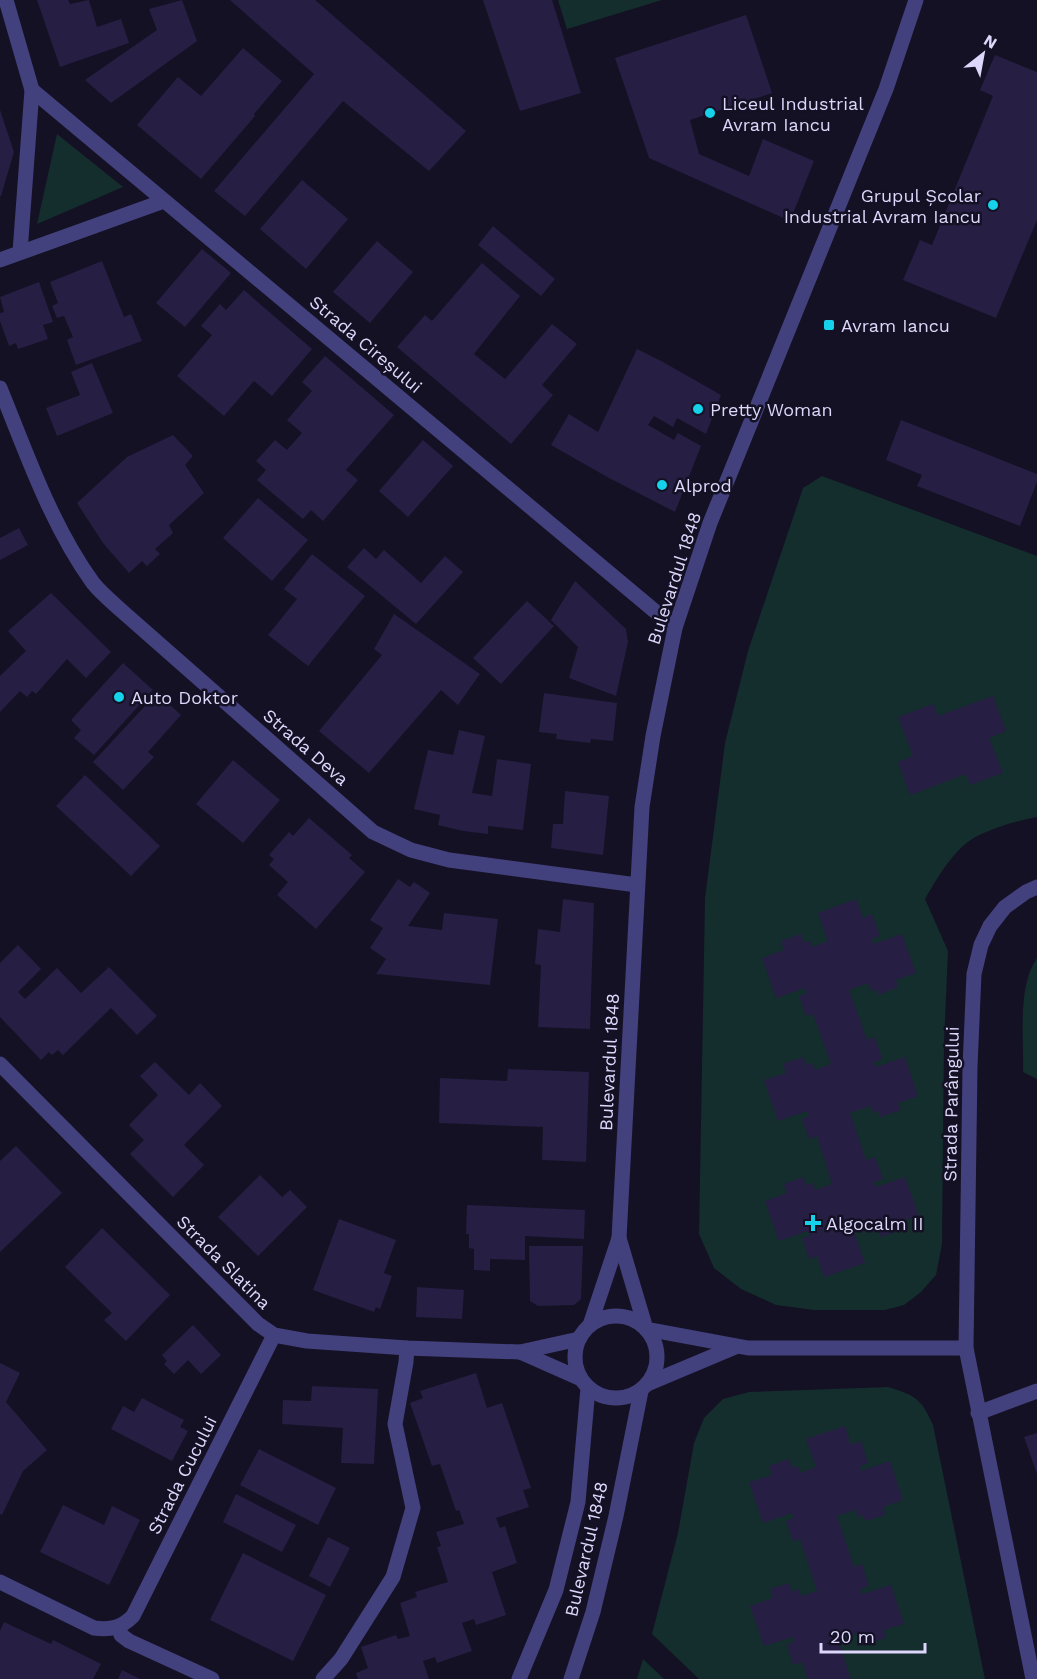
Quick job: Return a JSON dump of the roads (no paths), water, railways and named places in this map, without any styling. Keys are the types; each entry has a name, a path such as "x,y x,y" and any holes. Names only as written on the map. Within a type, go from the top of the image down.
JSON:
{"street":[{"path":"6,0 32,90 20,252"},
{"name":"Bulevardul 1848","path":"519,1679 556,1590 578,1502 584,1384 576,1367 575,1353 579,1339 590,1325 619,1238 642,807 653,736 675,628 710,524 886,89 915,0"},
{"name":"Strada Cireșului","path":"32,90 675,628"},
{"path":"0,260 164,201"},
{"name":"Strada Deva","path":"0,388 41,489 74,552 94,584 373,832 411,849 449,860 637,885"},
{"name":"Strada Parângului","path":"1033,1679 966,1348 970,1067 974,974 981,945 990,926 1005,907 1037,887"},
{"name":"Strada Slatina","path":"0,1064 258,1324 274,1335 326,1344 520,1352 579,1339"},
{"name":"Bulevardul 1848","path":"571,1679 593,1612 644,1387 657,1365 657,1352 646,1329 619,1238"},
{"path":"590,1325 613,1316 625,1317 646,1329 735,1347 966,1348"},
{"name":"Strada Cucului","path":"118,1628 133,1616 274,1335"},
{"path":"584,1384 600,1395 614,1399 628,1397 644,1387 735,1347"},
{"path":"323,1679 341,1659 393,1577 413,1508 395,1424 406,1362 406,1348"},
{"name":"Strada Slatina","path":"520,1352 584,1384"},
{"path":"978,1413 1037,1391"},
{"path":"0,1582 94,1628 106,1630 118,1628 121,1635 129,1641 212,1679"}],"place":[{"name":"Liceul Industrial Avram Iancu","path":"710,113"},
{"name":"Grupul Școlar Industrial Avram Iancu","path":"993,205"},
{"name":"Avram Iancu","path":"829,325"},
{"name":"Pretty Woman","path":"698,409"},
{"name":"Alprod","path":"662,485"},
{"name":"Auto Doktor","path":"119,697"},
{"name":"Algocalm II","path":"813,1223"}]}
